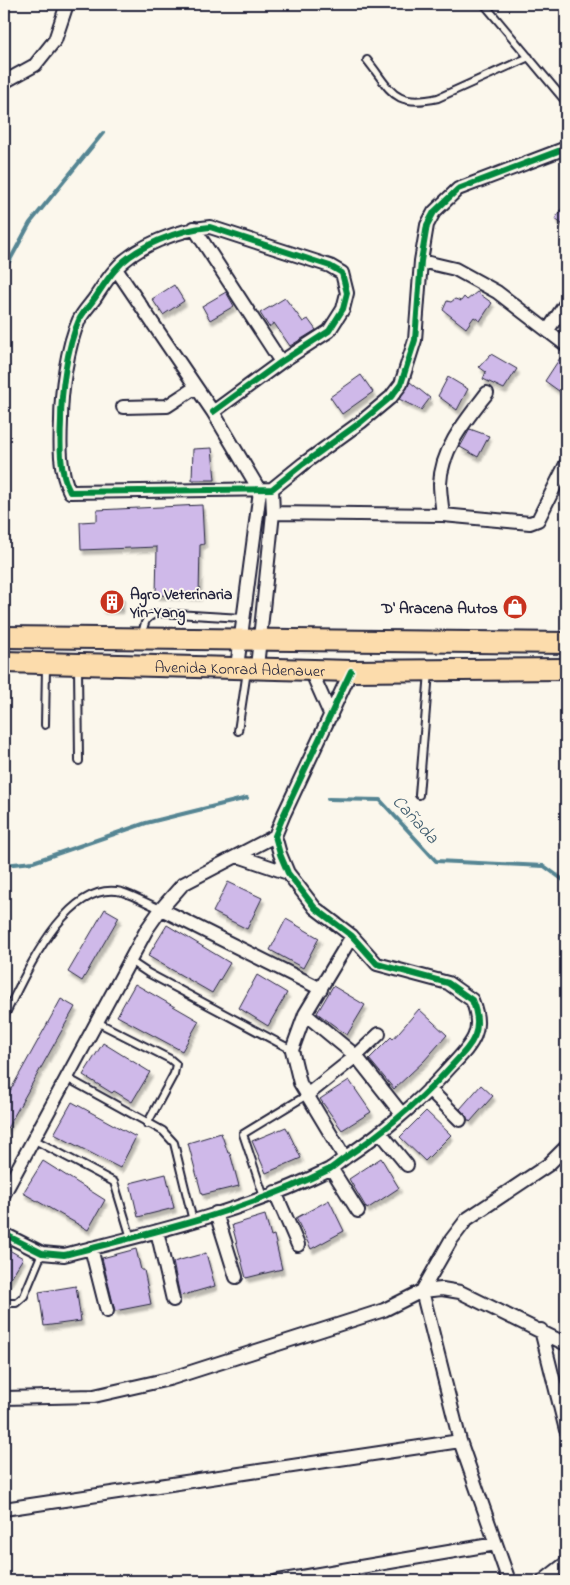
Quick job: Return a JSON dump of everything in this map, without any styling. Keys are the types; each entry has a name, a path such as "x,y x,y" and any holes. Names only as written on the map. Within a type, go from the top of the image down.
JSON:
{"main road":[{"name":"Avenida Konrad Adenauer","path":"4,637 566,643"},
{"name":"Avenida Konrad Adenauer","path":"4,662 247,667 311,671 566,669"}],"street":[{"path":"4,82 35,65 55,40 67,4"},
{"path":"213,412 281,362 329,331 338,320 347,294 342,273 330,266 228,231 210,227 194,228 142,249 116,269 79,320 67,366 61,403 60,444 66,484 70,492 266,490 361,422 391,397 401,384 415,340 421,261 426,225 434,212 458,189 566,148"},
{"path":"194,228 281,362"},
{"path":"421,261 455,269 497,292 566,345"},
{"path":"116,269 266,490 273,513 260,640 247,667"},
{"path":"548,330 566,303"},
{"path":"123,407 167,406 196,387"},
{"path":"443,515 440,482 448,452 463,423 487,392"},
{"path":"273,513 443,515 535,522 538,520 566,464"},
{"path":"247,667 240,639 242,618 266,490"},
{"path":"311,671 330,716"},
{"path":"4,1194 160,909 183,884 275,836 352,671"},
{"path":"4,1234 42,1253 64,1255 193,1221 269,1194 332,1168 363,1146 429,1089 475,1039 479,1025 472,1000 448,983 377,964 352,936 315,908 288,872 275,836"},
{"path":"238,856 288,872"},
{"path":"160,909 321,988"},
{"path":"345,1158 300,1083 292,1050 305,1014 352,936"},
{"path":"305,1014 356,1056 401,1113"},
{"path":"307,1095 356,1056 379,1034"},
{"path":"429,1089 460,1120"},
{"path":"380,1132 407,1166"},
{"path":"509,1581 460,1441 422,1292 451,1240 467,1219 548,1165 566,1147"},
{"path":"332,1168 358,1211"},
{"path":"269,1194 298,1245"},
{"path":"216,1213 236,1277"},
{"path":"156,1231 173,1300"},
{"path":"91,1248 107,1311"},
{"path":"4,1398 94,1396 169,1379 384,1310 422,1292 442,1289 460,1292 541,1330 566,1344"},
{"path":"541,1330 566,1430"},
{"path":"4,1509 460,1441"},
{"path":"278,1581 496,1544"},
{"path":"543,1581 566,1563"}],"lane":[{"path":"484,4 566,102"},
{"path":"367,60 396,97 404,101 422,102 438,98 529,57"},
{"path":"142,638 145,621 149,615 159,613 242,618"},
{"path":"45,725 46,663"},
{"path":"78,663 78,761"},
{"path":"238,731 247,667"},
{"path":"419,795 429,671"},
{"path":"4,1017 44,941 72,907 86,898 103,892 121,892 160,909"},
{"path":"130,961 292,1050"},
{"path":"97,1022 170,1058 176,1064 174,1074 147,1124"},
{"path":"66,1078 163,1132 174,1143 193,1221"},
{"path":"269,1194 242,1134 307,1095"},
{"path":"33,1139 114,1182 131,1238"},
{"path":"4,1303 16,1302 24,1296 42,1253"}],"building":[{"path":"566,202 566,227 555,219"},
{"path":"174,285 184,301 163,315 152,299"},
{"path":"226,292 234,306 210,320 202,306"},
{"path":"477,292 492,303 480,321 474,317 466,328 443,310 447,301 451,302 455,299 461,301 464,297 467,300"},
{"path":"285,298 303,322 308,319 316,330 290,346 274,323 269,327 260,313"},
{"path":"491,354 517,369 504,389 483,379 486,372 479,367"},
{"path":"560,358 566,362 566,396 545,381"},
{"path":"361,375 373,392 342,414 330,397"},
{"path":"448,377 468,389 457,410 438,396"},
{"path":"410,382 430,398 421,410 399,399"},
{"path":"470,429 489,436 478,457 460,447"},
{"path":"212,448 215,480 192,480 193,449"},
{"path":"202,505 204,544 200,545 199,596 156,595 157,547 81,550 80,522 97,521 97,510"},
{"name":"Agro Veterinaria Yin-Yang","path":"103,595 122,595 121,609 102,609"},
{"path":"228,882 262,898 247,929 213,912"},
{"path":"105,909 119,917 82,981 68,972"},
{"path":"286,919 319,938 303,968 270,950"},
{"path":"167,925 230,963 212,993 148,956"},
{"path":"257,975 287,993 268,1026 239,1008"},
{"path":"135,984 199,1021 182,1051 117,1016"},
{"path":"333,986 365,1005 347,1035 317,1013"},
{"path":"61,999 75,1007 4,1134 4,1102"},
{"path":"419,1009 447,1035 424,1061 394,1089 369,1059 391,1037 393,1039"},
{"path":"103,1043 150,1072 132,1102 114,1091 112,1093 83,1075"},
{"path":"349,1080 371,1112 342,1130 320,1099"},
{"path":"481,1085 493,1096 470,1122 460,1109"},
{"path":"72,1102 136,1137 120,1168 54,1134"},
{"path":"426,1111 451,1135 425,1161 400,1137"},
{"path":"286,1127 301,1158 266,1173 252,1141"},
{"path":"221,1133 228,1153 230,1153 239,1186 202,1195 188,1143"},
{"path":"381,1158 399,1188 367,1209 349,1179"},
{"path":"43,1161 105,1200 88,1230 23,1193"},
{"path":"166,1174 174,1208 138,1217 130,1183"},
{"path":"329,1200 344,1231 311,1249 296,1218"},
{"path":"265,1215 271,1236 274,1235 282,1269 246,1278 232,1225"},
{"path":"4,1247 23,1258 4,1289"},
{"path":"136,1249 141,1270 144,1270 151,1304 115,1311 102,1258"},
{"path":"206,1253 215,1286 180,1296 173,1262"},
{"path":"76,1286 81,1321 44,1326 39,1292"}],"waterway":[{"path":"4,271 30,223 103,133"},
{"name":"Cañada","path":"4,865 33,862 146,823 247,798"},
{"name":"Cañada","path":"328,799 380,800 436,861 544,866 566,882"}],"cycle path":[{"path":"213,412 281,362 329,331 343,309 347,293 342,273 330,266 210,227 172,235 134,253 112,273 82,314 71,343 61,409 60,439 62,467 70,492 272,489 361,422 391,397 401,384 415,340 421,261 427,225 434,212 458,189 566,148"},
{"path":"4,1234 42,1253 64,1255 198,1220 297,1185 330,1169 397,1118 422,1097 460,1057 472,1041 477,1023 472,1000 448,983 377,964 352,936 315,908 288,873 280,854 275,836 351,671"}],"place":[{"name":"Agro Veterinaria Yin-Yang","path":"112,602"},
{"name":"D' Aracena Autos","path":"515,607"}]}
